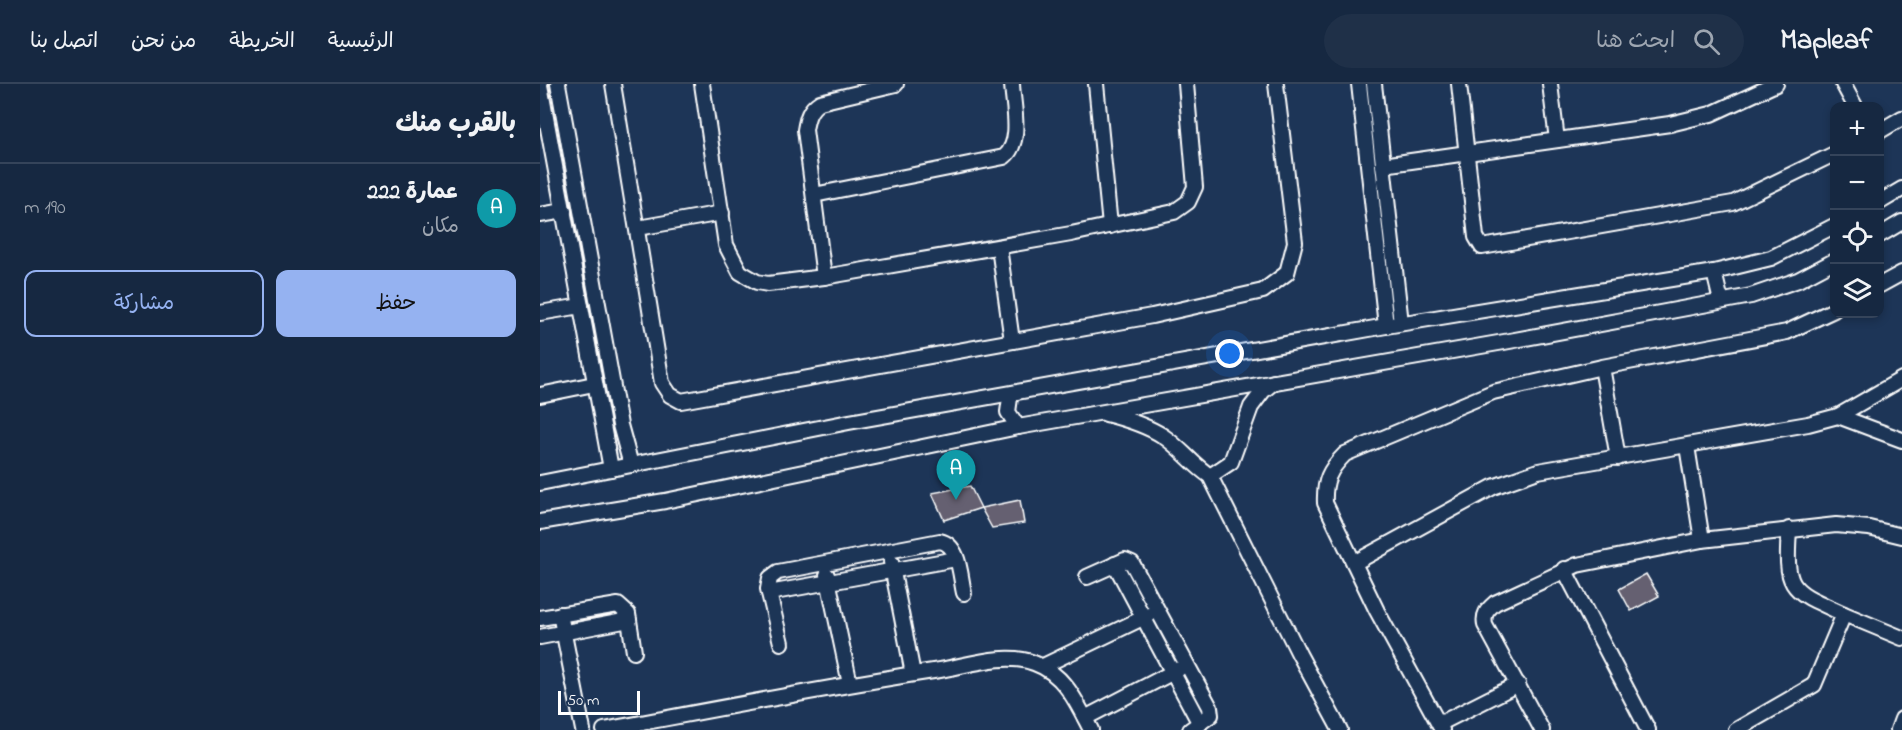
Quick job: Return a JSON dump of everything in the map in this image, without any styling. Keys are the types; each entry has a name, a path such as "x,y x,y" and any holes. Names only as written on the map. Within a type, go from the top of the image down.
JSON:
{"street":[{"path":"558,84 620,425 631,465"},
{"path":"613,84 662,382 670,395 681,401 1240,298 1263,291 1287,273 1294,256 1295,229 1276,84"},
{"path":"702,84 726,245 740,272 751,279 768,284 824,277 999,247 1174,212 1188,202 1195,187 1186,84"},
{"path":"824,277 805,130 807,119 814,106 831,99 896,84"},
{"path":"814,195 1004,157 1011,152 1015,137 1011,84"},
{"path":"1096,84 1110,226"},
{"path":"1359,84 1386,326"},
{"path":"1374,84 1401,323"},
{"path":"1460,84 1476,237 1482,247 1488,248 1733,203 1830,156"},
{"path":"1550,84 1557,141"},
{"path":"1383,165 1557,141 1699,118 1776,84"},
{"path":"1843,84 1853,102"},
{"path":"540,85 611,469"},
{"path":"1884,129 1902,118"},
{"path":"1884,200 1902,189"},
{"path":"540,215 564,211"},
{"path":"638,228 722,213"},
{"path":"1884,233 1902,222"},
{"path":"540,483 1014,393 1401,323 1714,272 1771,258 1830,228"},
{"path":"999,247 1012,341"},
{"path":"540,522 665,501 1018,427 1276,380 1515,340 1720,301 1776,288 1830,263"},
{"path":"1714,272 1720,301"},
{"path":"1884,283 1902,273"},
{"path":"540,313 582,306"},
{"path":"1518,684 1441,727 1354,563 1325,503 1324,484 1331,467 1345,454 1477,397 1602,367 1787,332 1830,312"},
{"path":"1602,367 1618,458"},
{"path":"1354,563 1493,487 1538,471 1788,429 1838,416 1902,379"},
{"path":"1210,476 1231,462 1251,407 1276,380"},
{"path":"540,394 594,384"},
{"path":"1014,393 1010,398 1008,412 1018,427"},
{"path":"1102,412 1134,422 1164,437 1198,469 1210,476 1299,654 1340,730"},
{"path":"1838,416 1902,440"},
{"path":"1687,446 1702,540"},
{"path":"1542,730 1489,633 1484,617 1495,603 1564,569 1702,540 1836,525 1869,528 1902,536"},
{"path":"1789,529 1786,568 1798,593 1902,638"},
{"path":"781,644 769,593 770,578 778,572 940,541 953,548 964,593"},
{"path":"889,552 913,674"},
{"path":"769,593 956,559"},
{"path":"1087,578 1115,564 1125,560 1132,563 1212,711 1211,715 1195,727 1173,672 1115,564"},
{"path":"825,564 850,684"},
{"path":"1564,569 1648,730"},
{"path":"540,618 614,604 624,609 629,620 634,652"},
{"path":"1043,666 1158,610"},
{"path":"560,614 583,730"},
{"path":"1736,730 1814,685 1844,614"},
{"path":"540,636 629,620"},
{"path":"604,730 850,684 1014,658 1043,666 1066,685 1088,724 1188,664"},
{"path":"1898,730 1902,720"}],"building":[{"path":"970,486 981,508 944,520 932,493"},
{"path":"1020,500 1024,523 992,528 981,508"},
{"path":"1646,574 1659,596 1631,611 1619,589"}],"place":[{"name":"عمارة 222","path":"956,500"}]}
